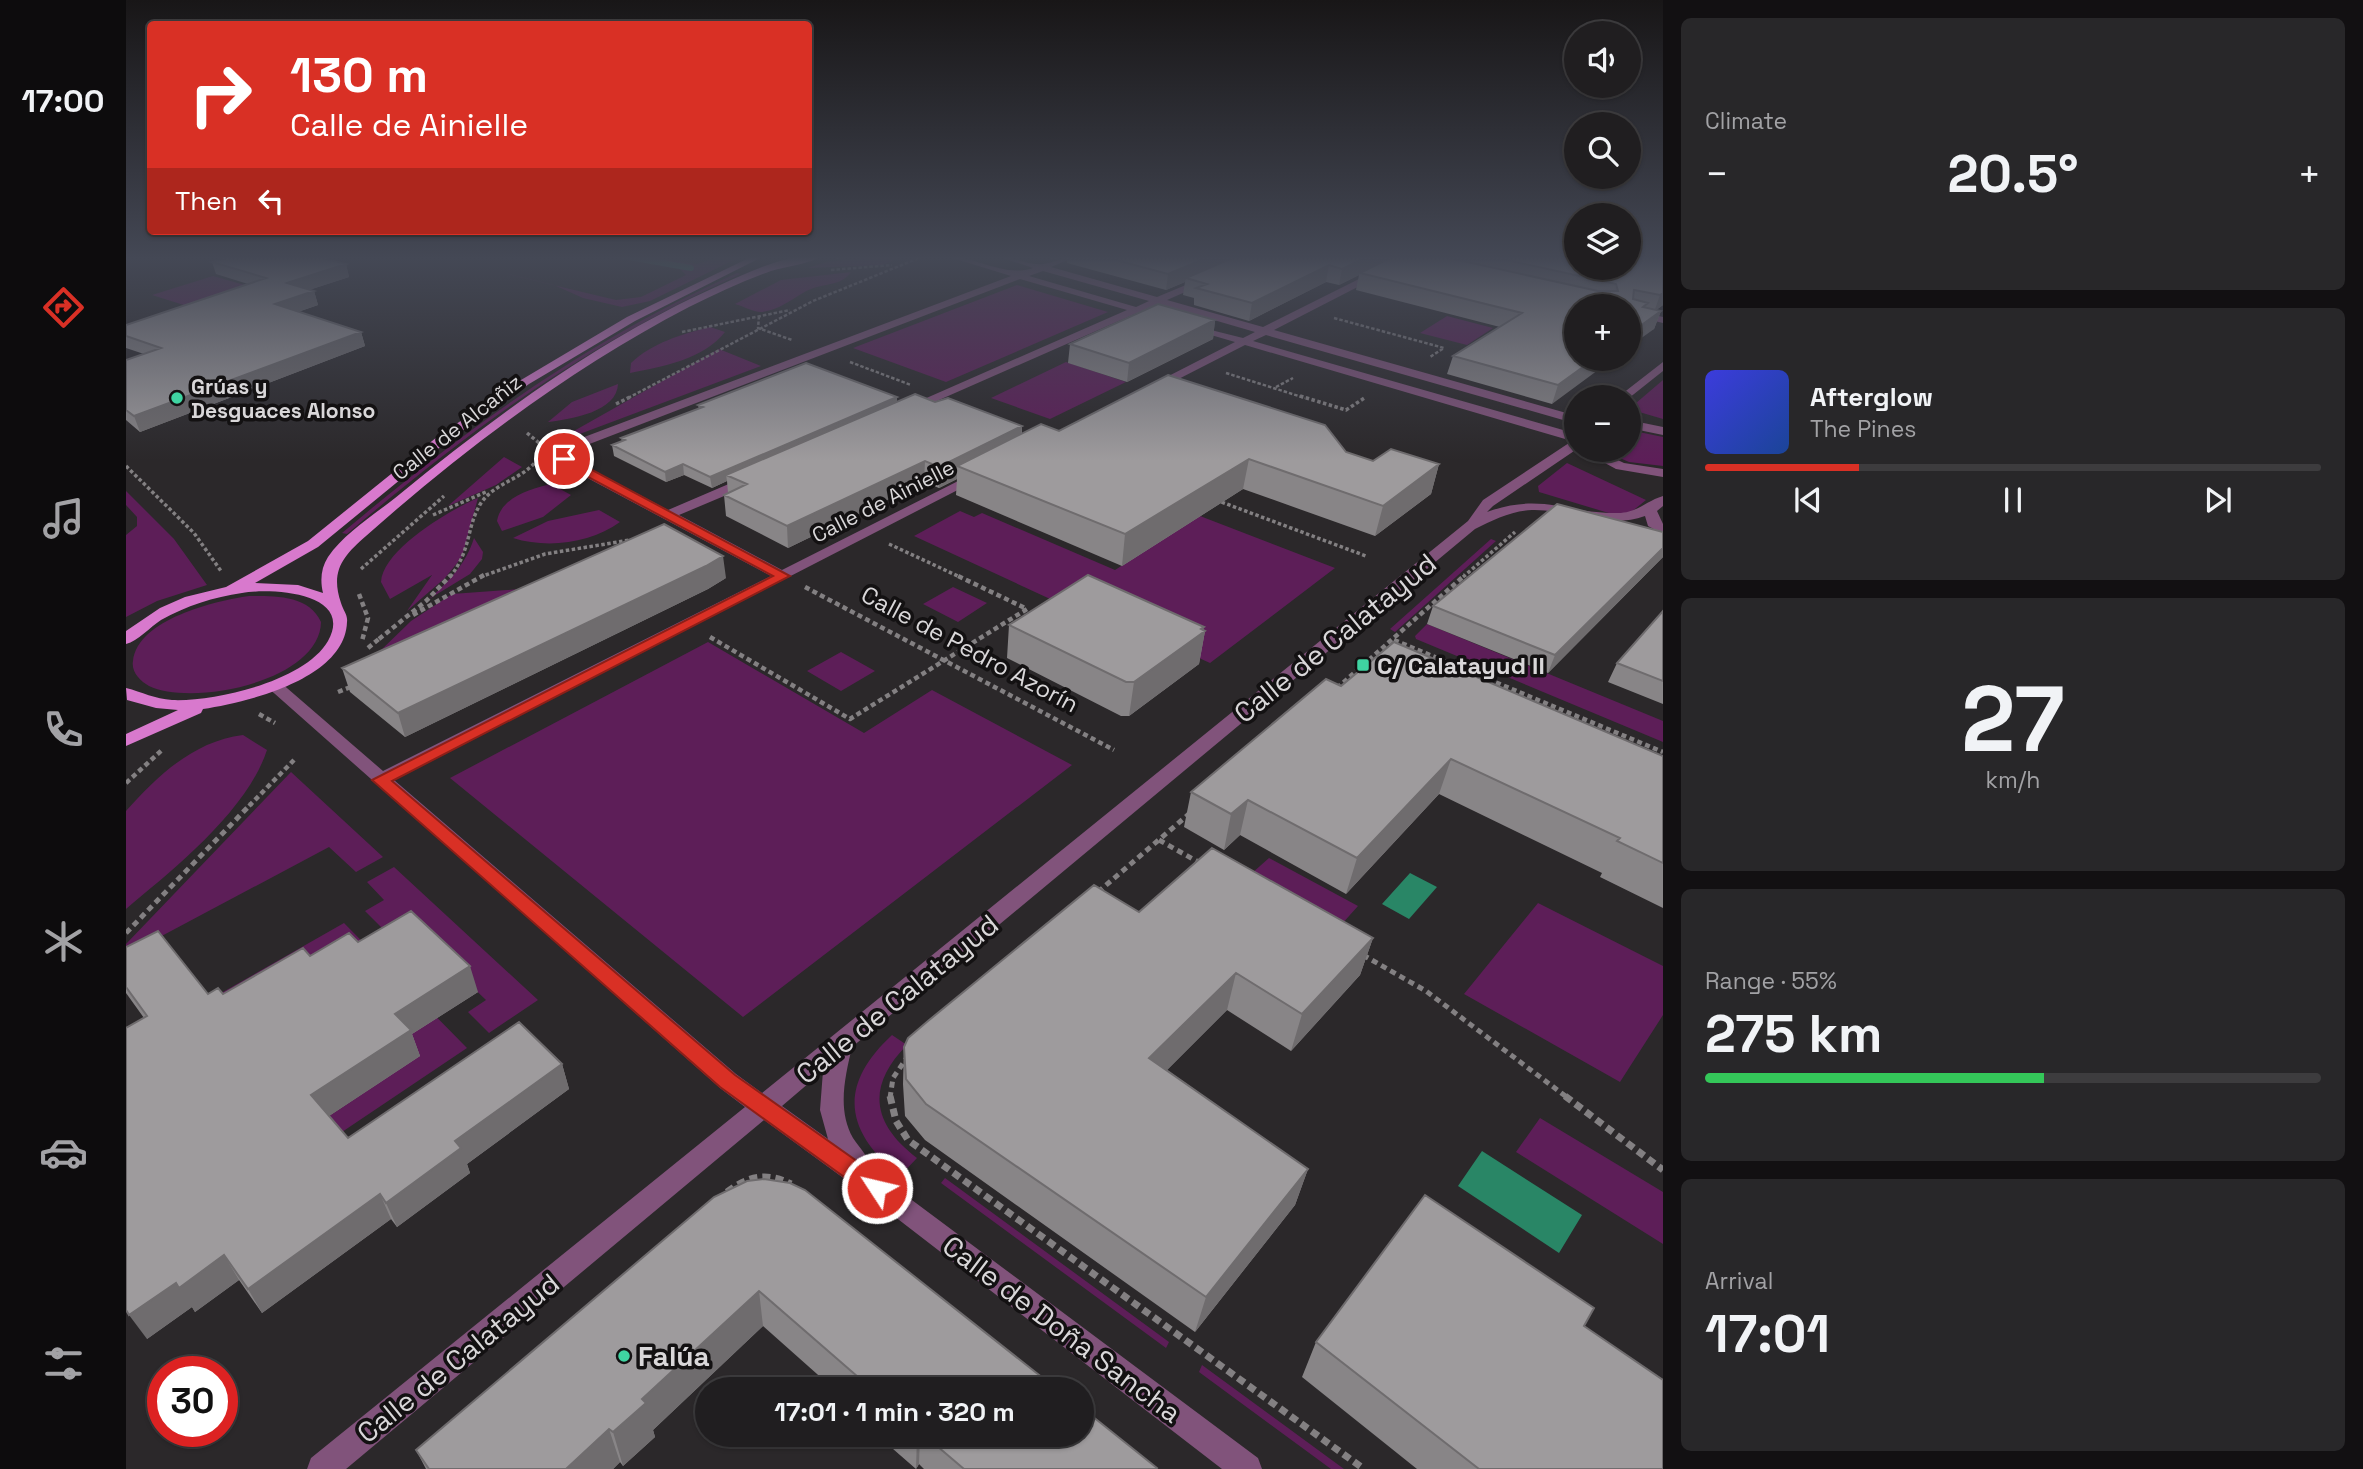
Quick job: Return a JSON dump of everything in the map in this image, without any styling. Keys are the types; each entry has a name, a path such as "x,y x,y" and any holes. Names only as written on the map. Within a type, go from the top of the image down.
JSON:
{"main road":[{"name":"Calle de Alcañiz","path":"227,591 313,544 441,440 534,376 622,325"},
{"name":"Calle de Alcañiz","path":"215,703 274,686 312,665 326,652 340,628 340,617 327,584 330,567 335,558 495,423 575,369 651,325"},
{"path":"126,639 160,614 227,591 269,587 303,590 327,600 335,608"},
{"path":"126,693 165,705 215,703"},
{"path":"126,741 169,719 215,703"}],"street":[{"path":"783,576 569,463 563,454 575,445 892,325"},
{"path":"903,412 1102,325"},
{"path":"1186,325 1564,434"},
{"path":"1245,325 1564,416"},
{"path":"1138,395 1275,325"},
{"path":"1638,385 1663,365"},
{"path":"1641,426 1663,431"},
{"name":"Calle de Calatayud","path":"322,1469 1470,526 1488,503 1564,452"},
{"path":"1612,462 1620,466 1663,473"},
{"name":"Calle de Ainielle","path":"380,780 992,470"},
{"path":"668,515 767,472"},
{"path":"1663,500 1651,512 1653,523 1663,532"},
{"name":"Calle de Calatayud","path":"1470,526 1516,508 1573,510 1620,519 1651,512"},
{"path":"1573,510 1663,532"},
{"name":"Calle de Doña Sancha","path":"274,686 728,1081 877,1188 1247,1469"},
{"name":"Calle de Doña Sancha","path":"842,1043 834,1073 831,1115 849,1155 877,1188"}],"path":[{"path":"672,335 720,325"},
{"path":"758,325 758,328 798,343"},
{"path":"1355,325 1444,348 1425,360"},
{"path":"844,360 914,386"},
{"path":"1219,370 1346,410 1367,396"},
{"path":"527,433 541,444 544,450"},
{"path":"126,466 219,563 227,591"},
{"path":"433,515 496,487"},
{"path":"1204,495 1366,556"},
{"path":"1334,690 1517,530"},
{"path":"368,648 439,598 502,569 570,549 632,540"},
{"path":"709,637 850,719 1027,608 888,543"},
{"name":"Calle de Pedro Azorín","path":"805,587 1114,750"},
{"path":"1394,640 1663,752"},
{"path":"338,692 363,681"},
{"path":"126,933 294,760"},
{"path":"1087,902 1198,806"},
{"path":"1159,840 1213,870"},
{"path":"1355,951 1426,991 1663,1170"},
{"path":"911,1054 894,1075 889,1101 895,1122 908,1140 1364,1469"},
{"path":"722,1197 750,1176 765,1174 780,1177 802,1193"},
{"path":"748,1190 766,1184 782,1192"}],"shaded area":[{"path":"640,325 534,390 440,458 347,534 342,533 482,422 578,358 629,328"},
{"path":"914,325 1079,325 946,382 853,348"},
{"path":"1433,325 1480,325 1493,328 1467,345 1420,333"},
{"path":"710,327 725,332 706,349 682,360 630,373 631,363 648,350 678,336"},
{"path":"719,349 761,366 569,438 565,436"},
{"path":"1066,362 1126,382 1050,419 991,398"},
{"path":"1663,380 1663,419 1641,413 1641,399"},
{"path":"618,384 616,394 601,408 580,416 548,422 572,402"},
{"path":"1641,432 1663,437 1663,466 1629,462 1641,462"},
{"path":"504,457 522,467 496,485 448,506"},
{"path":"1567,463 1646,500 1630,513 1612,514 1539,492 1538,486"},
{"path":"551,484 571,495 543,517 502,531 497,521 504,506 518,495"},
{"path":"126,491 174,539 207,585 157,601 126,617 126,535 137,526 137,517 126,505"},
{"path":"478,498 462,557 445,578 407,611 432,575 390,599 381,582 393,557 420,532"},
{"path":"599,510 620,522 596,535 569,542 540,543 513,538 548,521"},
{"path":"960,511 974,517 982,513 1115,570 1200,516 1335,568 1210,663 1069,599 1061,604 914,536"},
{"path":"474,538 483,552 482,559 470,574 429,599 456,572"},
{"path":"1491,539 1496,541 1395,632 1390,629"},
{"path":"953,587 987,603 958,622 923,604"},
{"path":"520,589 377,654 411,621 452,594"},
{"path":"249,596 290,599 316,613 321,622 315,643 300,660 278,674 222,691 169,692 149,686 137,676 133,661 138,646 163,623 217,602"},
{"path":"1427,624 1663,721 1663,742 1416,639 1415,636"},
{"path":"708,642 864,733 932,690 1072,765 743,1017 450,778"},
{"path":"841,652 875,671 841,691 807,671"},
{"path":"243,735 267,750 243,795 207,837 126,909 126,811 150,785 193,752 208,744"},
{"path":"291,772 383,857 356,872 329,847 126,955 126,944"},
{"path":"1269,858 1358,906 1341,925 1251,874"},
{"path":"394,867 538,1000 489,1033 468,1012 486,1000 419,936 401,947 365,911 384,900 367,882"},
{"path":"1410,873 1437,887 1409,919 1382,904"},
{"path":"1538,903 1663,966 1663,1015 1620,1082 1464,994"},
{"path":"344,923 467,1048 336,1136 323,1120 419,1056 216,996"},
{"path":"892,1035 907,1045 885,1075 880,1090 880,1104 883,1118 891,1132 917,1158 900,1176 881,1159 868,1142 859,1125 855,1107 856,1090 863,1072"},
{"path":"1540,1118 1663,1192 1663,1244 1516,1152"},
{"path":"1482,1151 1582,1215 1559,1253 1458,1186"},
{"path":"945,1178 1169,1342 1166,1348 941,1183"},
{"path":"1202,1365 1344,1469 1331,1469 1199,1372"}],"building":[{"name":"Grúas y Desguaces Alonso","path":"126,325 338,325 361,332 134,416 126,410 126,360 161,348 126,336"},
{"path":"1113,325 1206,325 1129,363 1070,344"},
{"path":"1503,325 1564,325 1564,371 1577,371 1558,385 1453,356"},
{"path":"806,363 897,397 710,477 683,464 665,472 612,445 625,440 621,438 703,407 698,405"},
{"path":"1168,375 1325,425 1346,452 1373,461 1391,449 1439,464 1383,506 1249,459 1125,534 957,466 1041,424 1059,431"},
{"path":"915,394 935,402 948,398 1022,426 939,467 925,461 787,526 724,495 747,484 726,475"},
{"path":"1557,504 1663,532 1663,548 1555,655 1433,606"},
{"path":"664,524 723,556 398,713 342,668"},
{"path":"1088,575 1204,627 1201,629 1205,631 1134,682 1126,682 1009,625"},
{"path":"1663,611 1663,681 1617,663"},
{"path":"1394,642 1663,756 1663,863 1617,841 1620,838 1451,759 1357,858 1248,800 1231,814 1191,792 1326,679 1341,686"},
{"path":"1212,848 1373,938 1302,1014 1236,973 1149,1058 1308,1169 1206,1297 926,1104 906,1079 904,1047 908,1038 1094,885 1139,912"},
{"path":"411,911 470,966 395,1014 411,1030 311,1095 348,1138 519,1022 562,1064 455,1141 461,1148 386,1203 380,1194 248,1289 224,1255 179,1288 176,1283 129,1315 126,1310 126,1028 147,1016 126,987 126,947 158,931 208,994 218,988 223,994 303,948 310,956 349,933 358,942"},
{"path":"764,1179 790,1183 805,1190 1042,1377 858,1377 759,1291 642,1399 646,1403 613,1432 609,1429 566,1469 429,1469 416,1450 714,1197 747,1181"},
{"path":"1425,1195 1594,1308 1584,1326 1663,1380 1663,1469 1479,1469 1316,1342"},
{"path":"1094,1418 1157,1468 1156,1469 964,1469 938,1447 1094,1447"}],"place":[{"name":"Grúas y Desguaces Alonso","path":"177,398"},
{"name":"C/ Calatayud II","path":"1363,665"},
{"name":"Falúa","path":"624,1356"}],"route":[{"path":"564,459 783,576 380,780 728,1081 877,1188"}]}
